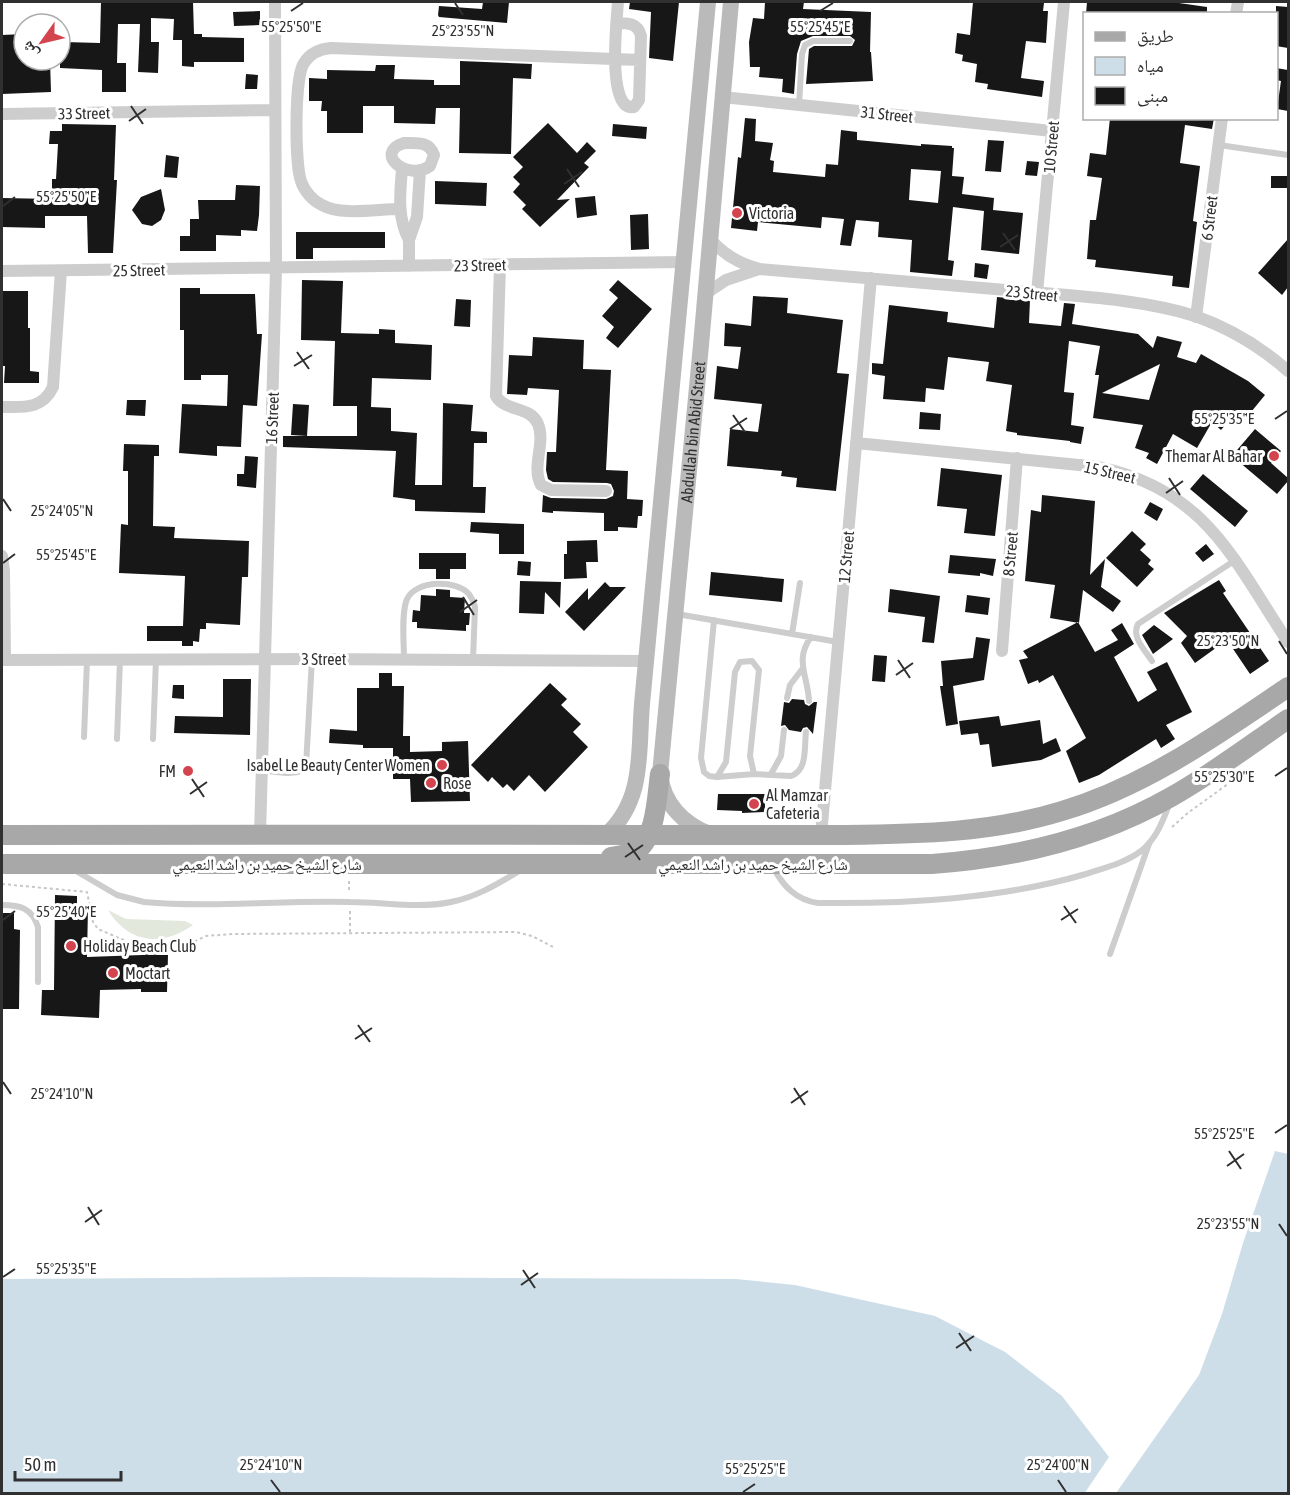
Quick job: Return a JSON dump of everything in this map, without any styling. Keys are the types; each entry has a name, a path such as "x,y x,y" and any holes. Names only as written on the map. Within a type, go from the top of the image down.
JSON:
{"main road":[{"name":"Abdullah bin Abid Street","path":"606,835 623,817 634,794 708,2"},
{"name":"Abdullah bin Abid Street","path":"714,835 700,830 676,812 661,787 660,774 731,2"},
{"path":"692,180 701,173 712,176 715,181"},
{"path":"676,344 681,352 690,355 695,353 701,345"},
{"path":"1248,714 1269,690 1288,675"},
{"name":"شارع الشيخ حميد بن راشد النعيمي","path":"2,835 821,835 964,831 998,826 1063,811 1116,791 1156,772 1288,687"},
{"path":"642,704 647,714 653,717 664,713 667,708"},
{"name":"شارع الشيخ حميد بن راشد النعيمي","path":"2,864 932,864 1003,857 1084,836 1139,814 1202,779 1288,718"},
{"path":"588,864 635,852 641,848 649,835 660,774"}],"street":[{"name":"16 Street","path":"260,835 276,269 274,2"},
{"path":"617,22 630,23 638,28 641,36 639,100 634,107 630,108 622,100 614,58 618,2"},
{"name":"10 Street","path":"1037,293 1064,2"},
{"path":"399,208 335,210 321,205 310,196 302,183 297,154 298,79 303,63 316,52 331,48 640,60"},
{"name":"31 Street","path":"722,97 1052,131"},
{"name":"33 Street","path":"2,114 275,110"},
{"name":"6 Street","path":"1196,317 1222,120"},
{"path":"404,143 428,145 434,155 430,166 420,170 402,169 394,163 392,158 395,148 404,143"},
{"path":"402,169 399,208 409,240"},
{"path":"409,266 409,240 417,217 420,170"},
{"name":"23 Street","path":"710,239 737,261 760,269 1147,305 1196,317 1225,328 1252,343 1288,371"},
{"name":"23 Street","path":"276,269 684,262"},
{"path":"500,265 496,396 504,405 529,413 537,421 540,433 537,474 541,485 551,490 606,491"},
{"name":"25 Street","path":"2,272 276,269"},
{"name":"23 Street","path":"705,294 726,280 760,269"},
{"path":"2,407 31,407 50,394 53,387 61,271"},
{"name":"12 Street","path":"821,835 871,278"},
{"name":"15 Street","path":"856,443 1099,467 1145,480 1187,505 1221,540 1288,642"},
{"name":"8 Street","path":"1002,651 1017,458"},
{"path":"2,556 4,571 3,660"},
{"name":"3 Street","path":"3,660 646,661"}],"lane":[{"path":"799,105 802,54 805,45 813,40 850,41"},
{"path":"1219,145 1288,154"},
{"path":"1152,661 1136,636 1138,624 1234,561"},
{"path":"792,634 800,583"},
{"path":"404,659 406,602 410,595 422,586 440,585 457,586 469,594 473,600 475,607 473,660"},
{"path":"676,614 839,642"},
{"path":"714,620 701,758 704,771 710,776 717,777 754,774 791,776 800,771 802,766 806,732"},
{"path":"809,701 807,682 802,668 803,652 811,637"},
{"path":"153,739 156,659"},
{"path":"262,770 296,773 302,771 306,766 312,659"},
{"path":"84,737 87,660"},
{"path":"117,739 120,660"},
{"path":"717,777 726,762 735,672 740,662 746,660 752,661 759,670 750,756 754,774"},
{"path":"787,698 790,685 802,668"},
{"path":"771,774 781,756 784,730"},
{"path":"1110,954 1149,844 1160,828 1171,797"},
{"path":"771,864 789,890 810,902 934,900 1006,892 1077,876 1126,860 1149,844"},
{"path":"65,864 117,894 144,902 422,904 450,903 470,897 532,864"},
{"path":"2,905 17,905 36,919 38,982"}],"path":[{"path":"1167,831 1239,776"},
{"path":"2,884 87,891 93,922 98,928 133,945 159,952 173,952 206,936 232,934 516,932 532,936 555,948"}],"shaded area":[{"path":"108,910 126,919 185,921 193,925 170,937 147,938 126,930"}],"water":[{"path":"1275,1151 1288,1154 1288,1493 1116,1493 1199,1375 1222,1314 1243,1243"},
{"path":"321,1277 736,1279 795,1285 935,1316 1005,1352 1062,1396 1109,1457 1084,1494 2,1493 2,1279"}],"building":[{"path":"101,2 193,2 194,34 202,34 202,37 244,38 244,62 194,62 194,67 182,66 182,40 173,40 174,19 151,18 151,42 159,42 158,73 138,72 140,24 118,24 117,63 126,63 126,92 102,92 102,70 72,69 72,42 100,43"},
{"path":"483,2 509,2 507,23 439,17 438,15 439,6 482,9"},
{"path":"630,2 679,2 673,61 649,58 651,12 629,9"},
{"path":"765,2 804,2 803,9 871,12 870,52 873,81 806,84 809,49 814,46 852,46 855,40 850,36 813,36 801,41 797,54 794,94 782,92 783,79 759,77 760,67 750,67 749,42 753,18 764,19"},
{"path":"973,2 1044,3 1043,11 1048,11 1046,43 1026,41 1021,78 1044,81 1042,97 987,89 988,84 975,82 977,64 962,61 963,55 955,53 957,33 970,35"},
{"path":"1087,2 1172,2 1207,7 1207,12 1086,12"},
{"path":"1276,6 1288,7 1288,48 1278,46 1278,12 1276,12"},
{"path":"260,11 260,25 234,26 233,12"},
{"path":"2,35 12,35 12,72 50,72 51,92 2,94"},
{"path":"460,61 532,64 531,79 513,78 511,154 459,153 460,108 436,108 435,124 394,123 394,106 363,106 363,133 327,133 327,111 321,111 322,101 309,101 309,78 327,79 327,70 375,71 376,65 395,65 394,79 434,80 434,85 460,85"},
{"path":"1278,68 1288,70 1288,111 1278,109 1281,81 1278,80"},
{"path":"246,74 258,75 257,89 245,89"},
{"path":"745,118 756,119 755,141 773,143 770,160 774,161 773,172 825,177 826,164 838,165 841,130 857,132 857,140 921,146 921,144 952,146 954,148 952,176 964,177 962,194 994,198 993,210 1023,213 1019,254 981,250 984,211 953,207 948,260 954,261 952,276 910,272 912,240 878,237 879,222 856,220 851,246 840,245 844,219 822,217 821,228 758,222 757,231 731,228 738,157 741,158","holes":["911,169 941,171 938,203 909,200"]},
{"path":"1110,120 1214,120 1212,129 1185,125 1180,163 1200,166 1193,221 1197,222 1189,288 1172,286 1173,276 1095,267 1096,260 1087,259 1090,220 1096,220 1102,178 1087,176 1090,153 1106,155"},
{"path":"548,123 577,153 587,142 596,151 584,163 589,167 557,200 570,199 540,227 522,209 526,205 513,192 520,184 513,177 523,167 513,157"},
{"path":"62,124 116,125 114,180 117,180 113,253 88,253 87,216 45,216 45,228 2,227 2,198 52,199 52,179 56,179 58,144 49,144 50,131 62,131"},
{"path":"613,124 647,127 646,139 612,136"},
{"path":"988,140 1004,141 1001,172 985,171"},
{"path":"166,155 179,157 177,178 164,177"},
{"path":"1027,161 1039,162 1037,176 1025,175"},
{"path":"1271,176 1288,176 1288,188 1271,188"},
{"path":"435,181 487,183 486,206 435,204"},
{"path":"236,185 260,186 257,231 241,230 241,236 216,235 216,251 180,251 180,236 190,236 190,219 199,219 198,200 235,200"},
{"path":"161,189 165,210 161,220 152,226 142,224 132,210 141,197"},
{"path":"595,196 597,215 577,218 575,198"},
{"path":"648,214 649,249 631,250 630,215"},
{"path":"296,232 385,232 385,248 313,248 313,259 296,259"},
{"path":"1288,239 1288,287 1282,295 1258,273"},
{"path":"975,263 989,265 987,279 974,277"},
{"path":"302,280 343,281 341,333 379,334 379,329 395,330 395,343 432,345 431,380 372,378 371,407 391,408 391,431 417,433 415,485 442,485 443,403 473,405 471,431 487,432 487,443 474,443 473,487 486,487 485,513 415,511 415,500 393,497 396,451 283,447 283,436 357,436 357,406 333,406 335,341 301,340"},
{"path":"618,280 652,309 618,348 606,338 614,327 602,316 618,298 609,290"},
{"path":"180,288 200,288 200,294 255,294 257,334 262,334 257,406 243,405 241,447 217,446 217,456 179,453 182,404 227,406 228,375 201,375 201,380 184,380 184,330 180,330"},
{"path":"2,291 28,291 30,371 39,372 39,383 4,383"},
{"path":"753,296 788,298 787,313 843,320 837,373 849,374 836,491 796,487 797,478 781,476 782,471 727,466 730,429 758,432 762,404 714,399 717,366 738,369 741,347 724,346 725,323 751,326"},
{"path":"997,297 1030,300 1029,323 1061,326 1064,303 1075,304 1072,324 1138,334 1153,348 1157,336 1182,342 1177,357 1196,363 1201,354 1248,381 1265,395 1247,417 1238,410 1221,430 1212,422 1197,448 1173,434 1157,464 1146,458 1149,453 1135,448 1143,425 1093,418 1099,375 1095,375 1100,346 1069,341 1064,392 1074,393 1071,425 1084,427 1081,444 1017,435 1017,433 1006,431 1012,385 986,381 989,362 948,357 944,390 926,388 925,402 883,399 885,376 872,374 872,363 883,364 889,305 948,312 947,322 994,328","holes":["1160,364 1149,400 1102,393"]},
{"path":"456,299 471,300 470,327 454,326"},
{"path":"533,337 584,340 583,369 611,370 606,470 628,471 627,499 643,500 642,516 638,516 637,528 618,527 618,531 604,531 604,513 542,512 543,495 551,498 606,499 613,496 614,491 611,484 607,483 553,482 548,479 547,452 556,452 559,390 528,388 527,395 507,394 509,355 532,356"},
{"path":"127,400 146,400 145,416 126,415"},
{"path":"293,404 309,405 307,436 291,435"},
{"path":"920,412 941,414 940,430 919,429"},
{"path":"1255,429 1281,451 1271,463 1288,478 1288,481 1277,494 1232,456"},
{"path":"124,444 159,445 159,456 154,456 153,526 175,527 174,538 249,541 248,577 242,577 240,625 206,623 206,629 200,629 199,642 193,641 193,646 182,646 182,641 147,641 147,626 183,626 185,576 119,573 121,524 128,525 128,471 123,471"},
{"path":"245,456 258,457 256,488 237,486 237,474 244,474"},
{"path":"941,468 1002,475 995,536 964,533 967,509 937,506"},
{"path":"1203,474 1248,511 1235,527 1190,489"},
{"path":"1042,495 1095,501 1090,575 1105,559 1101,587 1121,601 1113,612 1083,590 1079,623 1050,618 1055,585 1025,581 1031,510 1041,512"},
{"path":"1150,502 1163,509 1157,521 1144,513"},
{"path":"471,522 524,524 524,554 499,554 499,534 470,532"},
{"path":"1132,531 1146,544 1140,550 1151,560 1148,564 1154,569 1137,587 1106,558"},
{"path":"597,540 598,562 586,562 587,578 564,579 564,554 567,554 567,541"},
{"path":"1206,544 1214,554 1203,562 1195,553"},
{"path":"419,553 466,553 466,569 450,569 450,579 436,579 436,569 419,569"},
{"path":"950,555 996,559 993,576 980,573 980,576 948,573"},
{"path":"518,561 531,562 530,576 517,575"},
{"path":"711,572 784,579 782,602 709,595"},
{"path":"1219,580 1226,591 1223,593 1269,661 1250,674 1227,640 1195,663 1181,643 1187,636 1164,613"},
{"path":"520,581 561,582 560,608 545,592 544,614 519,613"},
{"path":"605,582 610,587 626,587 584,631 565,612 588,588 588,600"},
{"path":"436,589 450,590 450,597 465,598 464,613 470,613 466,631 417,628 417,622 412,622 413,610 420,611 421,595 436,596"},
{"path":"890,589 940,596 934,643 922,642 925,617 888,612"},
{"path":"967,595 990,598 988,615 965,612"},
{"path":"1078,622 1095,652 1118,640 1111,630 1122,623 1134,644 1114,657 1138,702 1157,690 1147,672 1167,662 1192,712 1166,725 1175,739 1161,748 1156,739 1099,775 1079,783 1066,751 1086,738 1053,675 1039,683 1038,680 1028,684 1019,660 1028,658 1023,651"},
{"path":"1154,625 1173,639 1153,654 1142,635"},
{"path":"976,637 990,639 984,680 953,686 958,724 946,726 940,686 943,686 941,661 973,658"},
{"path":"874,655 887,656 885,682 872,681"},
{"path":"379,673 392,673 392,686 404,686 403,736 410,736 410,752 442,751 442,742 468,741 470,801 411,802 410,779 393,779 393,748 363,748 363,745 329,743 330,729 357,731 357,688 379,688"},
{"path":"223,679 251,679 250,735 174,733 175,716 223,717"},
{"path":"550,683 567,699 561,705 581,724 573,732 588,747 545,792 529,775 514,791 507,784 503,788 492,777 488,782 471,765"},
{"path":"173,685 184,685 184,699 172,698"},
{"path":"792,699 804,700 809,706 817,702 813,734 807,727 801,732 789,730 785,725 781,726 784,702 789,703"},
{"path":"999,716 1001,726 1040,720 1043,744 1056,738 1061,751 1041,760 992,767 989,744 980,745 978,733 961,735 959,721"},
{"path":"718,794 765,794 765,812 742,813 742,811 717,810"},
{"path":"55,895 77,896 77,907 88,907 87,957 168,955 167,992 141,992 141,989 100,990 99,1018 41,1015 42,990 54,990"},
{"path":"2,913 14,913 14,929 20,930 19,1009 2,1009"}],"place":[{"name":"Victoria","path":"737,213"},
{"name":"Themar Al Bahar","path":"1274,456"},
{"name":"Isabel Le Beauty Center Women","path":"442,765"},
{"name":"FM","path":"188,771"},
{"name":"Rose","path":"431,783"},
{"name":"Al Mamzar Cafeteria","path":"754,804"},
{"name":"Holiday Beach Club","path":"71,946"},
{"name":"Moctart","path":"113,973"}]}
